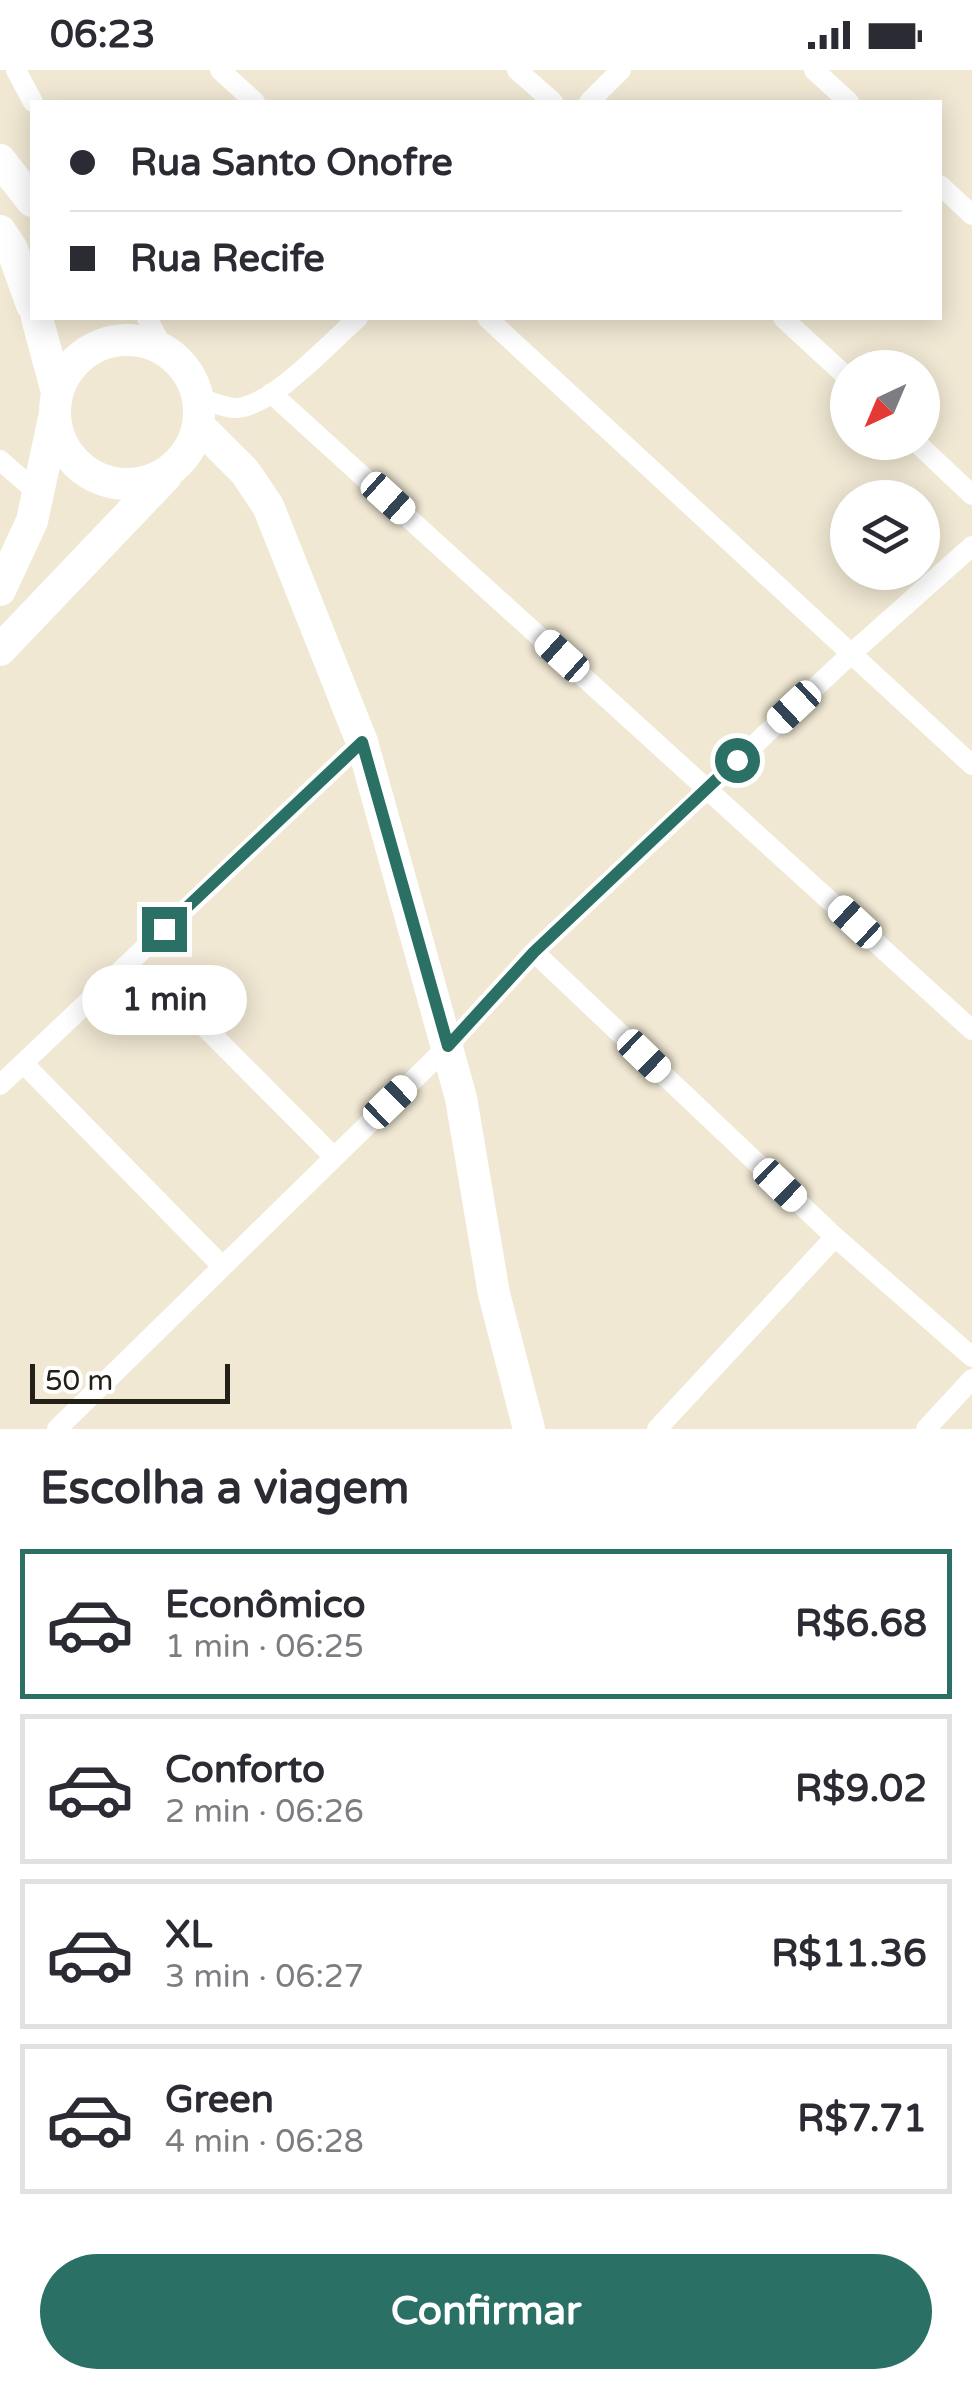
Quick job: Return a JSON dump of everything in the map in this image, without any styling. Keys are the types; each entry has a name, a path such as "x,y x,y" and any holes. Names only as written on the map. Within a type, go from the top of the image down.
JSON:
{"main road":[{"path":"0,160 30,198"},
{"path":"0,231 12,249 30,300"},
{"path":"37,320 64,448 89,473 122,484 140,484 172,470"},
{"path":"0,590 26,535 39,494 56,403 70,367 90,349 145,331 192,379 199,412 194,443 0,650"},
{"path":"199,412 268,506 362,742 461,1098 494,1294 522,1425"}],"street":[{"path":"16,70 32,100"},
{"path":"220,70 253,100"},
{"path":"517,70 551,100"},
{"path":"590,100 620,70"},
{"path":"814,70 847,100"},
{"path":"942,187 972,214"},
{"path":"199,412 234,409 271,394 356,320"},
{"path":"490,320 972,764"},
{"path":"785,320 830,361"},
{"path":"271,394 972,1030"},
{"path":"0,460 39,494"},
{"path":"935,460 972,495"},
{"path":"57,1429 448,1046 534,952 852,653 972,546"},
{"path":"0,1085 362,742"},
{"path":"534,952 835,1237 972,1357"},
{"path":"156,978 334,1157"},
{"path":"23,1063 222,1266"},
{"path":"657,1429 835,1237"},
{"path":"926,1429 972,1379"}],"route":[{"path":"164,929 362,742 448,1046 534,952 737,760"}]}
